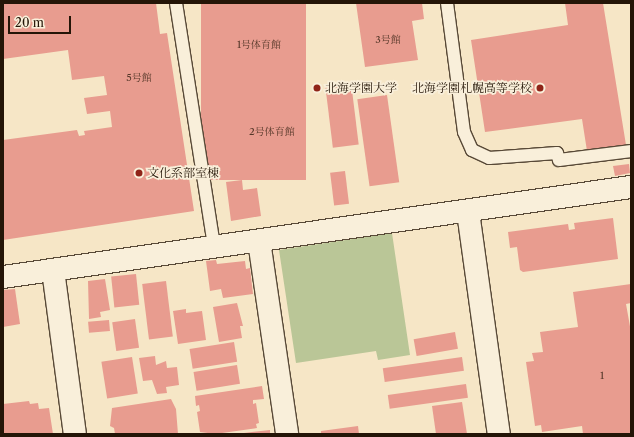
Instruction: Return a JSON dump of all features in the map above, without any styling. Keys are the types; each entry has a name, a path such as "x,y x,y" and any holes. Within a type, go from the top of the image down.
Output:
{"street":[{"path":"3,277 468,212 631,186"},
{"path":"468,212 498,434"},
{"path":"259,241 287,434"},
{"path":"53,270 75,434"}],"lane":[{"path":"176,3 214,247"},
{"path":"447,3 464,132 472,150 489,158 557,153 559,160 631,151"}],"green space":[{"path":"392,233 410,355 378,360 376,351 296,363 279,250"}],"building":[{"path":"3,3 156,3 160,34 167,33 194,211 3,240 3,140 77,130 79,136 85,135 84,131 112,127 110,111 87,114 84,98 107,95 104,76 72,80 68,50 3,59"},
{"path":"201,3 306,3 306,180 201,180"},
{"path":"356,3 422,3 424,19 412,21 418,60 365,67"},
{"path":"565,3 603,3 626,145 587,151 582,119 485,132 471,40 568,25"},
{"path":"351,82 359,145 333,148 325,85"},
{"path":"387,95 399,182 370,186 357,99"},
{"path":"629,164 630,173 615,176 613,166"},
{"path":"345,171 349,204 334,206 330,173"},
{"path":"242,180 243,190 257,188 261,216 231,221 226,182"},
{"path":"613,218 618,259 523,272 520,270 517,247 510,248 508,232 568,224 569,230 575,229 574,223"},
{"path":"216,260 217,264 245,261 246,269 250,268 253,294 223,298 221,289 210,291 206,261"},
{"path":"136,274 139,305 114,307 111,277"},
{"path":"105,279 110,310 100,312 101,317 89,319 88,281"},
{"path":"166,281 173,337 149,340 142,284"},
{"path":"631,284 631,303 626,304 631,332 631,434 583,434 582,426 542,432 541,425 535,426 526,362 534,361 532,353 543,352 540,332 578,327 573,292"},
{"path":"15,289 20,324 3,327 3,290"},
{"path":"237,303 243,326 240,326 242,338 219,342 213,307"},
{"path":"186,309 186,313 202,311 206,340 178,344 173,311"},
{"path":"135,319 139,348 116,351 112,322"},
{"path":"109,320 110,331 89,333 88,322"},
{"path":"455,332 458,349 417,356 414,339"},
{"path":"234,342 237,362 193,369 190,349"},
{"path":"155,356 156,365 166,361 167,368 177,367 179,385 166,387 167,393 157,394 152,380 143,381 139,358"},
{"path":"132,357 138,394 107,398 101,362"},
{"path":"462,357 464,371 385,382 383,368"},
{"path":"237,365 240,384 197,391 194,372"},
{"path":"466,384 468,398 390,409 388,395"},
{"path":"262,386 264,399 253,400 253,404 256,403 259,423 256,424 257,428 215,434 200,432 197,412 200,411 199,405 196,406 195,396"},
{"path":"171,399 176,409 178,434 115,434 114,428 110,426 112,408"},
{"path":"29,401 30,404 38,403 39,409 49,408 53,434 3,434 3,404"},
{"path":"462,402 467,434 436,434 432,406"},
{"path":"358,426 359,434 321,434 321,431"},
{"path":"270,430 270,434 244,434 244,433"}],"place":[{"name":"北海学園大学","path":"317,88"},
{"name":"北海学園札幌高等学校","path":"540,88"},
{"name":"文化系部室棟","path":"139,173"}]}
